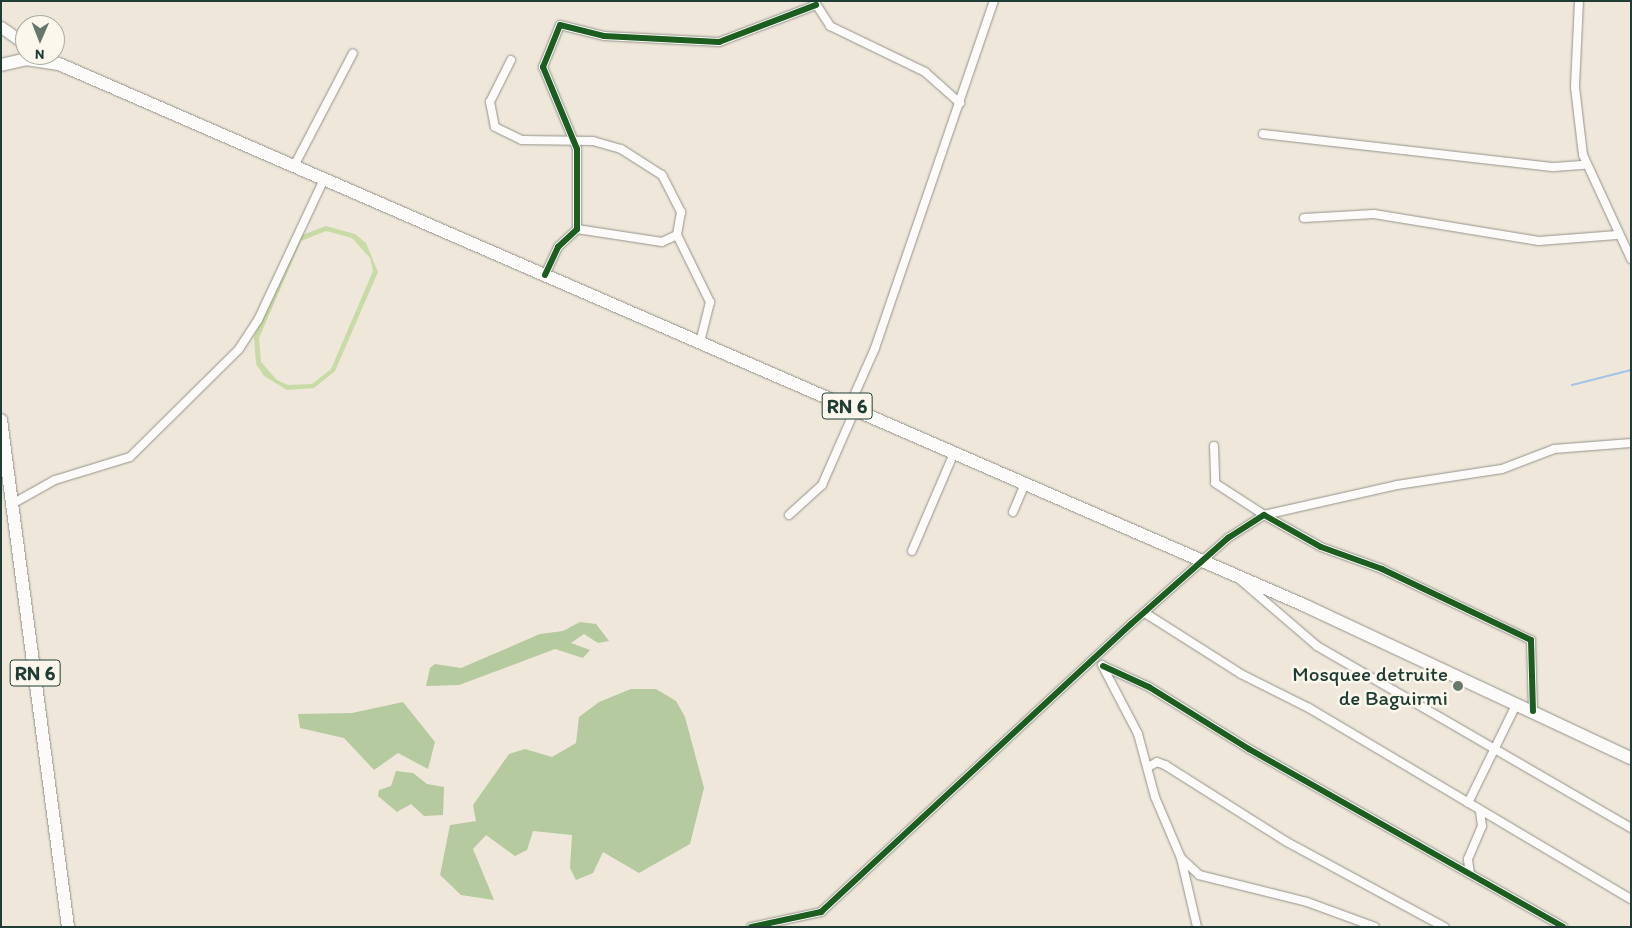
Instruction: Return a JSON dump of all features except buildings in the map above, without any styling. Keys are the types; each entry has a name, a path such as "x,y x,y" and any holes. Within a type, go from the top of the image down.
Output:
{"main road":[{"path":"1,27 15,37"},
{"name":"RN 6","path":"1,65 15,62"},
{"name":"RN 6","path":"61,65 1237,576 1517,703 1631,758"},
{"name":"RN 6","path":"1,420 68,927"}],"street":[{"path":"789,515 818,491 852,408 994,1"},
{"path":"1579,1 1575,87 1585,165 1617,235 1631,260"},
{"path":"546,275 558,248 576,229 574,140 543,67 560,25 604,36 719,42 815,3 830,26 925,72 960,103"},
{"path":"294,166 353,52"},
{"path":"512,60 490,102 495,127 522,140 574,140 621,150 654,168 681,212 677,236 710,302 700,342"},
{"path":"1262,134 1554,168 1585,165"},
{"path":"12,504 55,480 130,457 239,349 258,320 324,180"},
{"path":"1304,218 1374,214 1539,241 1617,235"},
{"path":"576,229 653,242 677,236"},
{"path":"752,927 821,912 1145,613 1235,533 1264,515 1397,485 1502,469 1554,449 1631,443"},
{"path":"1214,446 1215,484 1264,515 1321,548 1382,569 1531,640 1533,711"},
{"path":"912,552 954,453"},
{"path":"1013,512 1025,484"},
{"path":"1237,576 1304,637 1631,828"},
{"path":"1145,613 1241,674 1309,708 1631,899"},
{"path":"1098,658 1130,714 1180,858 1183,880 1197,927"},
{"path":"1103,666 1149,687 1249,749 1563,927"},
{"path":"1468,803 1517,703"},
{"path":"1148,767 1157,762 1165,765 1287,842 1444,927"},
{"path":"1470,874 1468,859 1483,820 1479,810"},
{"path":"1180,858 1200,875 1307,902 1375,927"},
{"path":"1183,880 1200,875"}],"green space":[{"path":"326,226 355,234 366,243 378,272 335,371 314,388 287,390 264,376 256,364 254,337 297,237","holes":["326,231 352,238 370,258 373,271 331,369 312,384 288,385 277,380 261,362 259,338 301,241"]},
{"path":"580,622 596,624 609,641 598,643 584,634 571,643 590,650 583,658 555,649 459,685 426,686 430,668 435,664 461,668 540,634 563,631"},
{"path":"631,689 656,689 676,701 685,717 704,788 690,844 639,873 603,852 593,873 576,880 570,868 572,835 533,831 527,850 515,856 486,835 473,849 494,900 461,895 440,875 450,825 476,821 473,805 509,754 525,749 552,757 576,743 579,717 599,702"},
{"path":"403,702 435,742 428,769 398,753 374,770 344,738 300,728 298,714 352,713"},
{"path":"396,771 413,773 427,784 444,787 443,815 424,816 411,804 397,812 378,796 379,790 391,786"}],"waterway":[{"path":"1572,385 1631,370"}],"cycle path":[{"path":"545,275 558,247 577,229 577,149 543,67 560,25 604,36 719,42 816,5"},
{"path":"751,927 821,912 1131,624 1228,538 1264,515 1321,547 1382,569 1531,640 1533,711"},
{"path":"1103,666 1149,687 1249,749 1563,927"}],"place":[{"name":"Mosquee detruite de Baguirmi","path":"1458,686"}]}
